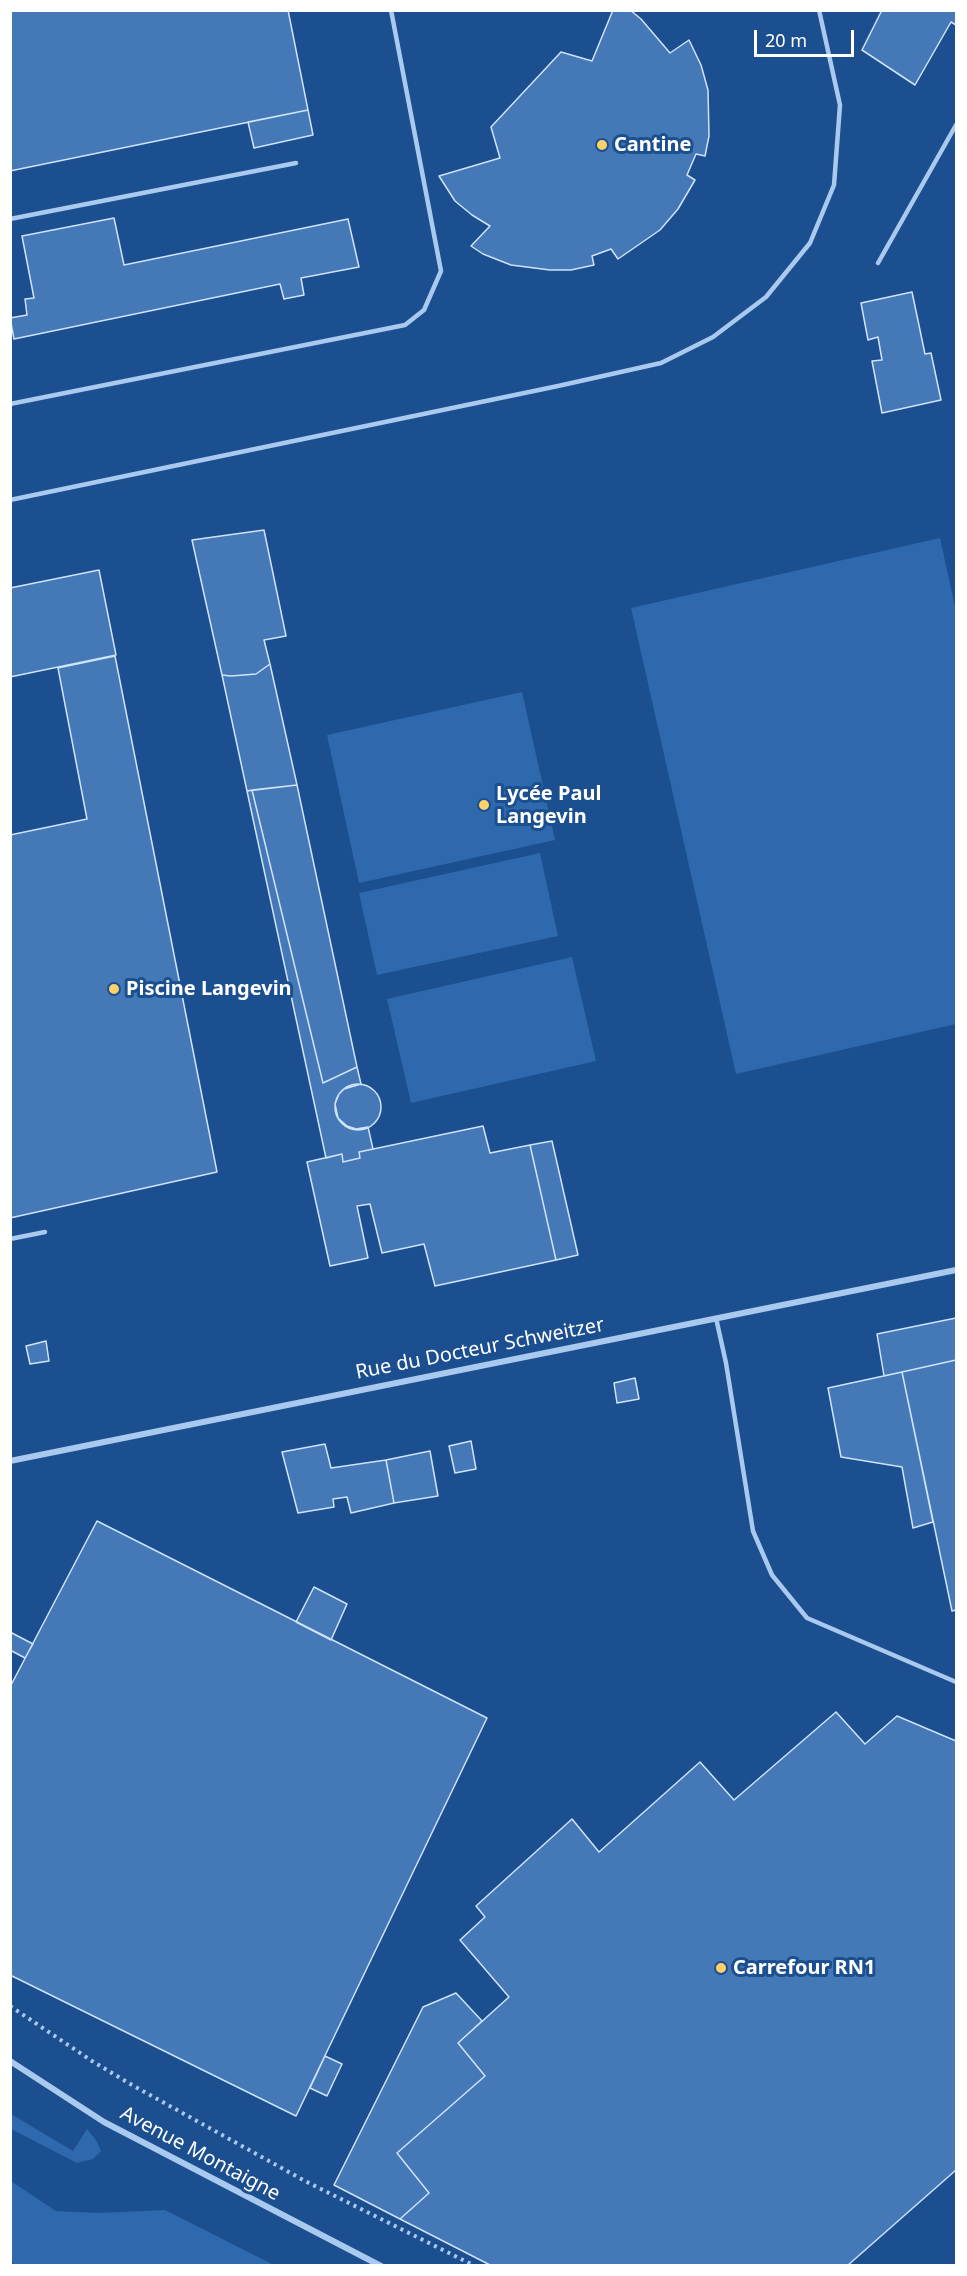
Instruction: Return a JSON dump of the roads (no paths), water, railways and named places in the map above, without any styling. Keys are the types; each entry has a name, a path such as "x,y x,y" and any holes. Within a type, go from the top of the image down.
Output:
{"street":[{"name":"Rue du Docteur Schweitzer","path":"10,1461 957,1270"},
{"name":"Avenue Montaigne","path":"10,2061 104,2122 381,2265"}],"lane":[{"path":"10,404 405,325 424,310 441,271 391,10"},
{"path":"10,500 661,363 713,337 765,297 810,243 834,185 840,105 819,10"},
{"path":"878,263 957,125"},
{"path":"10,219 296,163"},
{"path":"10,1239 45,1232"},
{"path":"716,1318 726,1363 753,1531 772,1575 807,1618 957,1682"}],"place":[{"name":"Cantine","path":"602,145"},
{"name":"Lycée Paul Langevin","path":"484,805"},
{"name":"Piscine Langevin","path":"114,989"},
{"name":"Carrefour RN1","path":"721,1968"}]}
